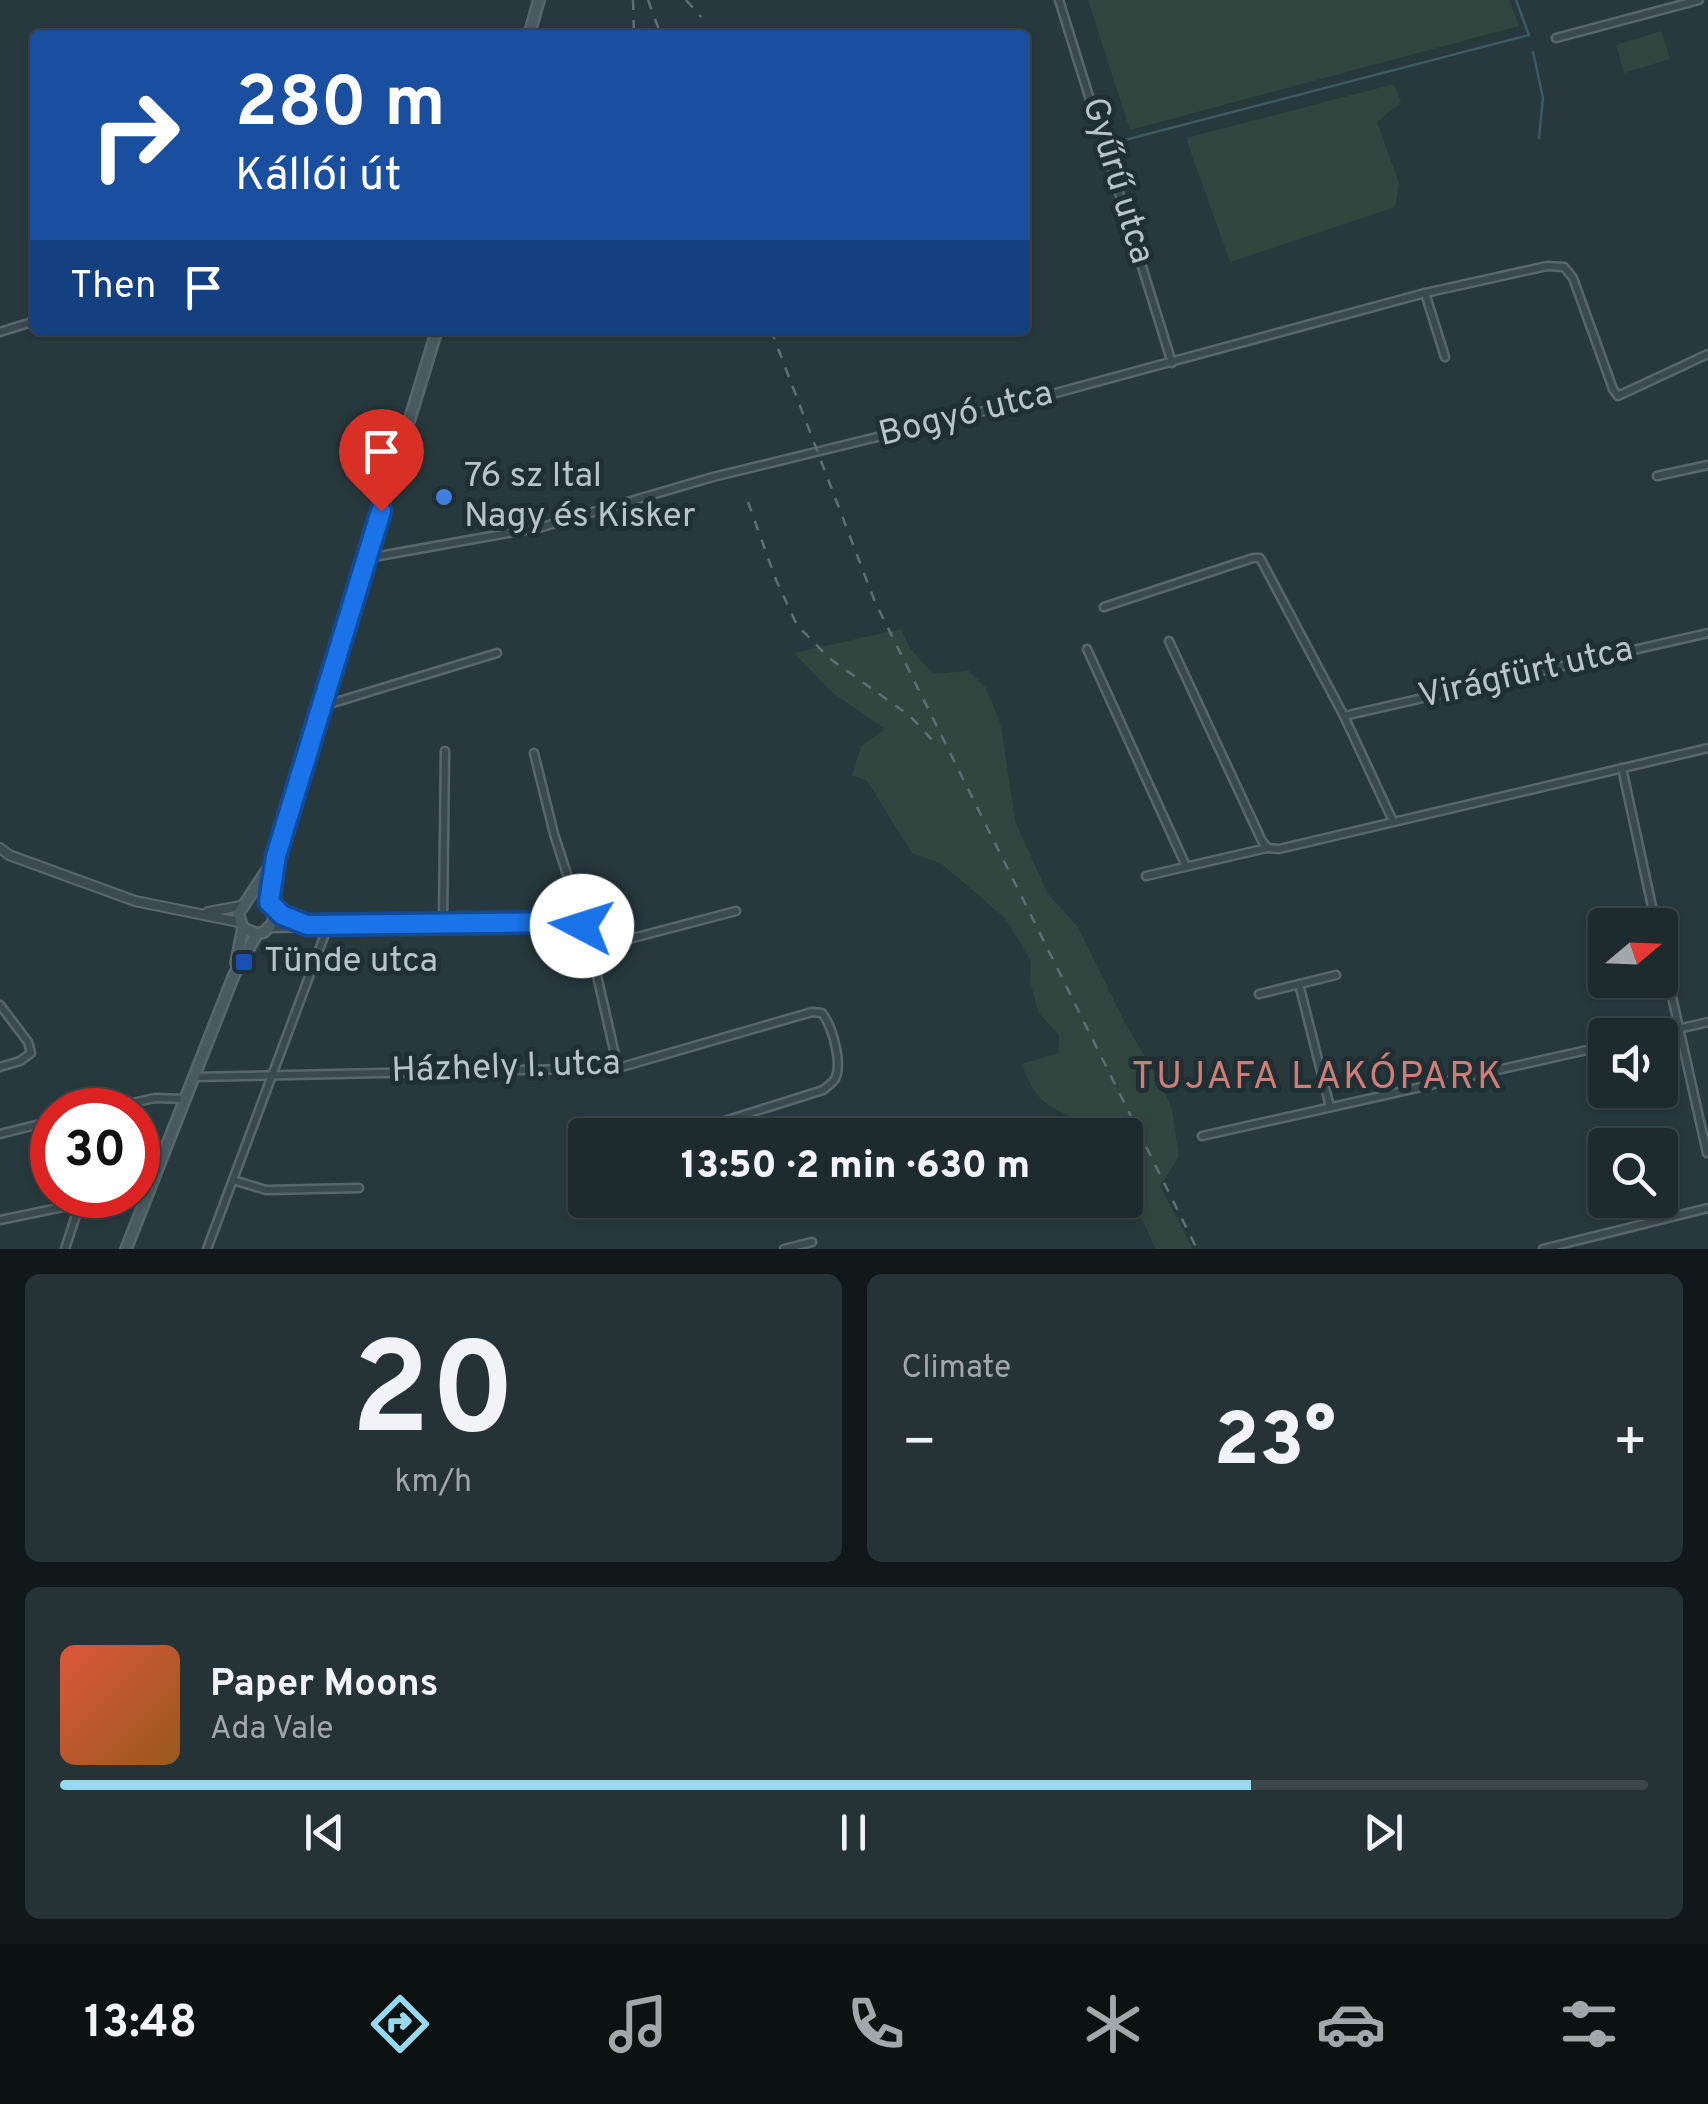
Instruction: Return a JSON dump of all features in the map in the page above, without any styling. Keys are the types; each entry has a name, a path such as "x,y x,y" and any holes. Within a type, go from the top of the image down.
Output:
{"main road":[{"path":"530,30 539,0"},
{"path":"160,1161 234,975 257,934 270,928 276,856 435,335"},
{"path":"234,975 241,906 276,856"},
{"path":"250,898 264,898 272,906"},
{"path":"241,925 257,934"},
{"path":"126,1249 138,1218"}],"street":[{"name":"Gyűrű utca","path":"1059,0 1172,363"},
{"path":"1556,38 1699,0"},
{"name":"Bogyó utca","path":"366,558 542,528 713,477 1547,266 1564,267 1572,278 1618,396 1708,354"},
{"path":"1425,294 1445,357"},
{"path":"0,332 30,323"},
{"path":"1657,476 1708,465"},
{"path":"1104,608 1260,558 1344,716 1386,814 1393,820"},
{"name":"Virágfürt utca","path":"1344,716 1708,633"},
{"path":"1169,641 1268,848"},
{"path":"1088,649 1186,866"},
{"path":"321,706 497,653"},
{"path":"1146,876 1268,848 1279,849 1708,748"},
{"path":"443,922 446,751"},
{"path":"534,753 591,950 618,1068"},
{"path":"1622,768 1652,908"},
{"path":"0,848 9,855 136,902 204,912 241,925"},
{"path":"204,912 241,906"},
{"path":"272,906 307,925"},
{"path":"591,950 736,911"},
{"path":"270,928 443,922 572,922 582,926"},
{"path":"207,1249 328,926"},
{"path":"1258,994 1336,975"},
{"path":"1299,984 1330,1108"},
{"path":"0,1005 28,1042 31,1053 0,1067"},
{"name":"Házhely I. utca","path":"192,1077 618,1068 812,1012 822,1013 829,1022 838,1067 834,1081 822,1090 734,1118"},
{"path":"1707,1153 1678,1029 1708,1022"},
{"path":"1202,1136 1588,1050"},
{"path":"1694,1098 1708,1094"},
{"path":"160,1098 184,1099"},
{"path":"0,1134 30,1126"},
{"path":"232,1180 266,1190 359,1188"},
{"path":"1543,1249 1708,1208"},
{"path":"0,1220 30,1214"},
{"path":"65,1249 75,1218"},
{"path":"784,1249 812,1242"}],"green space":[{"path":"1088,0 1509,0 1519,26 1130,130"},
{"path":"1661,31 1670,59 1624,73 1616,45"},
{"path":"1394,84 1401,102 1377,122 1399,183 1395,207 1230,262 1186,138"},
{"path":"901,629 910,648 933,674 969,671 986,688 1001,725 1015,821 1048,894 1078,927 1172,1108 1179,1157 1160,1186 1193,1249 1156,1249 1141,1218 1143,1118 1071,1118 1037,1094 1022,1064 1058,1053 1059,1035 1038,1012 1030,981 1031,961 1005,918 942,864 912,853 867,781 852,775 861,746 885,729 833,693 794,653"}],"waterway":[{"path":"1110,139 1121,141 1529,35 1516,0"},
{"path":"1533,52 1543,98 1539,138"}],"railway":[{"path":"633,0 634,30"},
{"path":"648,0 659,30"},
{"path":"686,0 701,17"},
{"path":"773,335 875,602 1197,1249"},
{"path":"748,502 797,625 829,658 910,716 935,743"}],"place":[{"name":"76 sz Ital Nagy és Kisker","path":"444,497"},
{"name":"Tünde utca","path":"244,962"}],"district":[{"name":"TUJAFA LAKÓPARK","path":"1318,1078"}],"route":[{"path":"381,511 276,856 269,902 282,915 307,925 572,922 582,926"}]}
